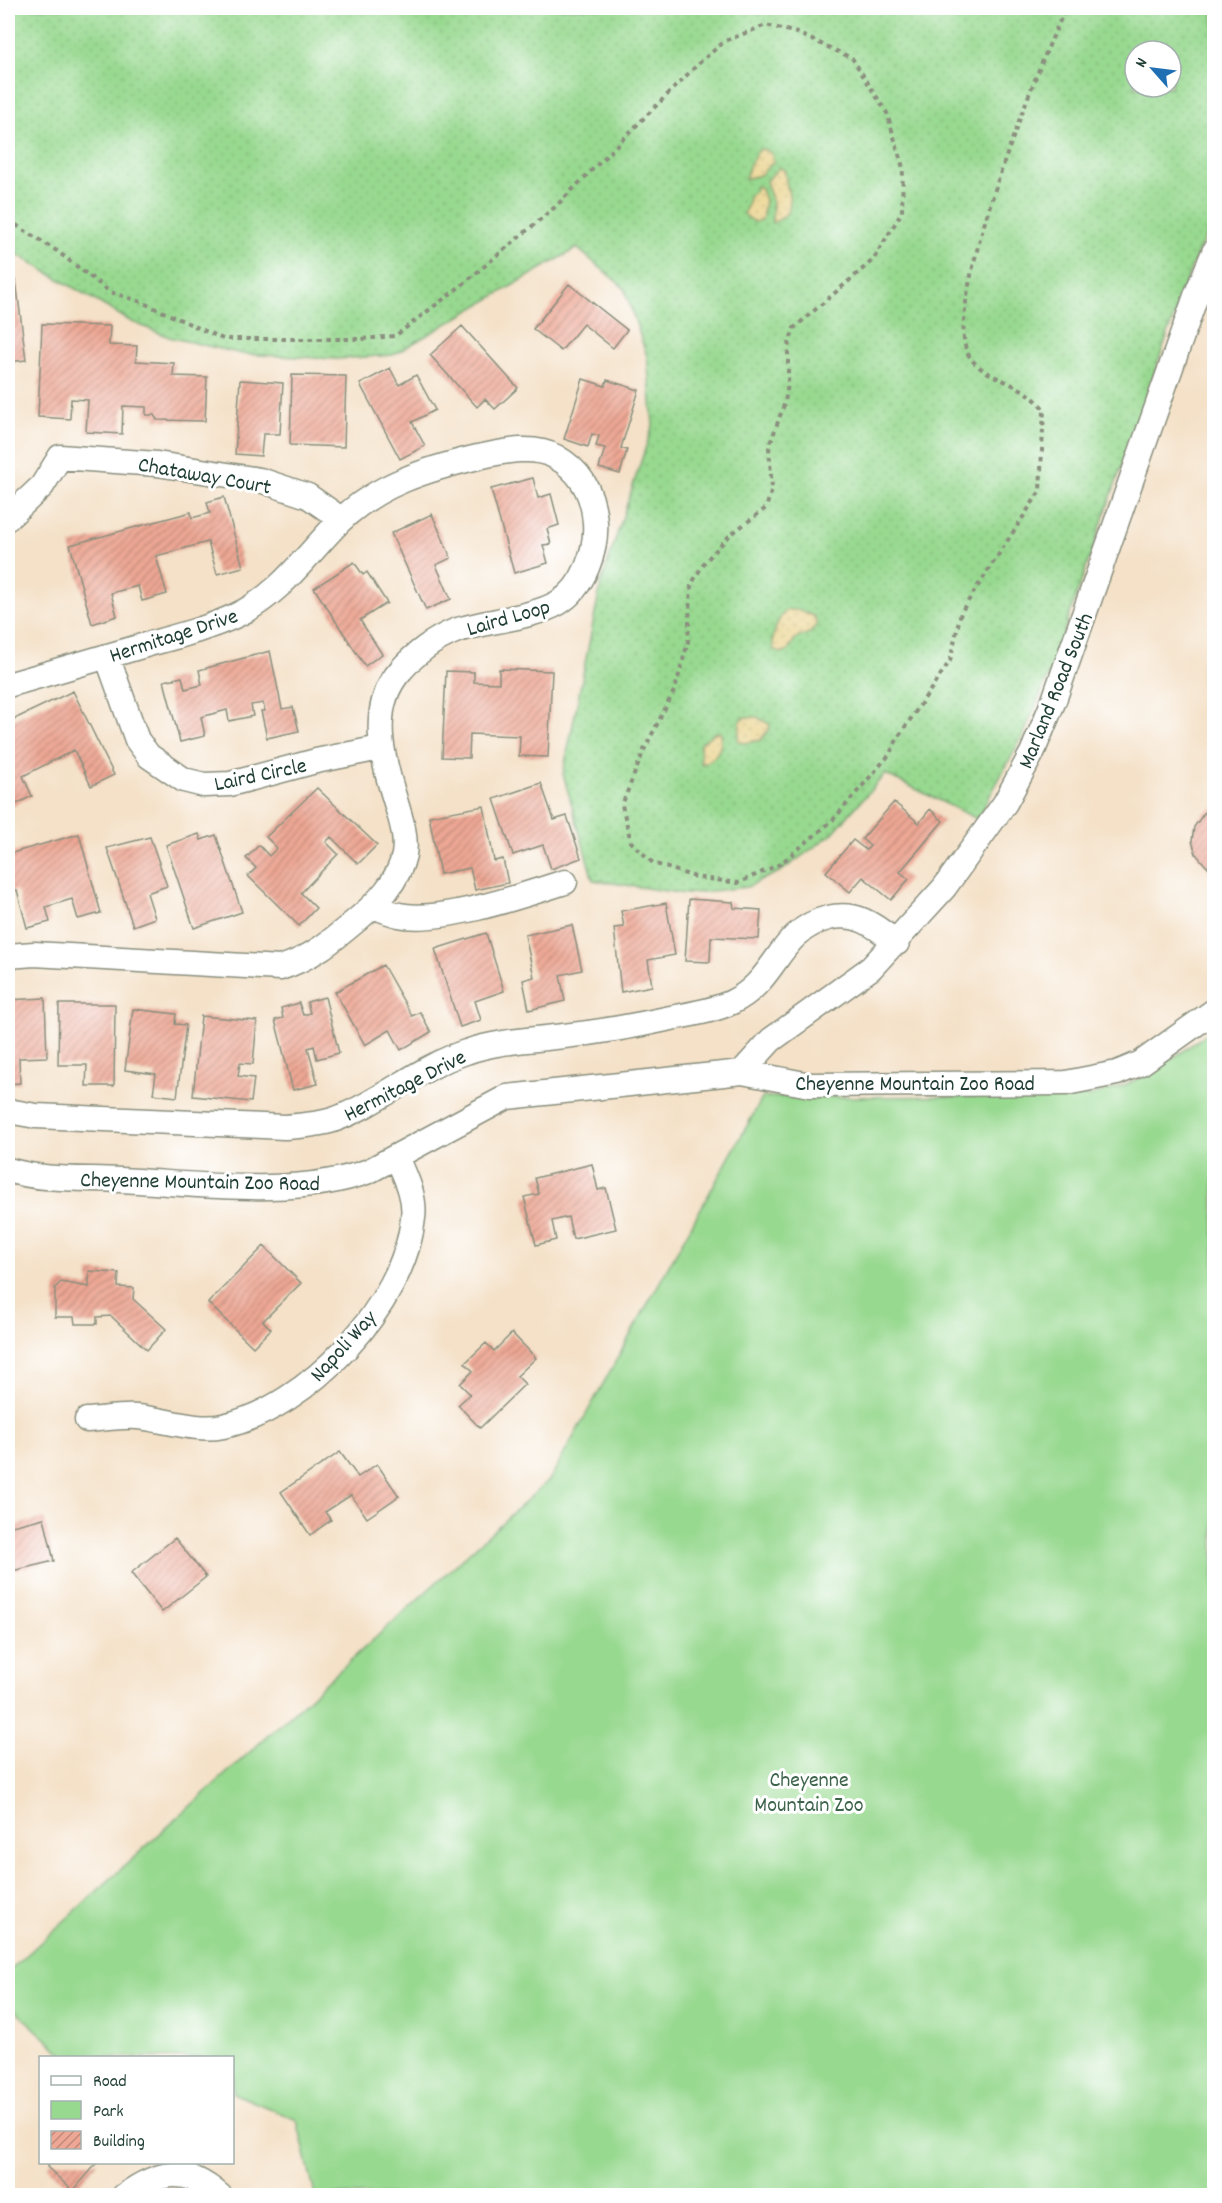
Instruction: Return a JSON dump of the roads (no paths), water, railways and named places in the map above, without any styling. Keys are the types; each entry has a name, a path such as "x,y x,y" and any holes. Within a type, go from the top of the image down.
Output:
{"street":[{"name":"Marland Road South","path":"742,1072 771,1040 872,968 897,943 944,888 1005,803 1032,753 1054,700 1197,293 1215,252"},
{"name":"Laird Loop","path":"341,519 370,498 400,481 430,469 505,451 529,450 552,454 573,467 586,483 594,507 595,529 592,551 585,572 574,589 558,603 454,632 433,642 400,671 388,689 382,713 380,748"},
{"name":"Chataway Court","path":"8,518 42,486 60,457 157,464 260,480 308,496 341,519"},
{"name":"Hermitage Drive","path":"8,685 212,626 241,613 281,584 341,519"},
{"name":"Laird Circle","path":"107,656 136,740 149,756 184,780 204,785 230,784 316,761 380,748"},
{"path":"8,956 34,954 280,968 302,961 319,951 373,906 390,886 400,868 405,852 404,832 380,748"},
{"path":"373,906 400,916 425,916 490,905 565,882"},
{"name":"Hermitage Drive","path":"8,1111 48,1116 284,1127 309,1125 331,1120 356,1110 439,1063 465,1052 491,1045 612,1030 702,1012 731,1002 764,979 790,938 809,924 830,918 850,916 869,921 897,943"},
{"name":"Cheyenne Mountain Zoo Road","path":"8,1170 58,1177 206,1184 315,1185 346,1180 397,1157 507,1097 742,1072 810,1085 1066,1083 1089,1080 1141,1063 1215,1011"},
{"name":"Napoli Way","path":"87,1420 135,1417 220,1427 264,1413 320,1375 373,1314 393,1281 407,1248 413,1218 413,1199 397,1157"},
{"path":"124,2196 162,2175 180,2173 205,2182 220,2196"}],"park label":[{"name":"Cheyenne Mountain Zoo","path":"809,1790"}]}
